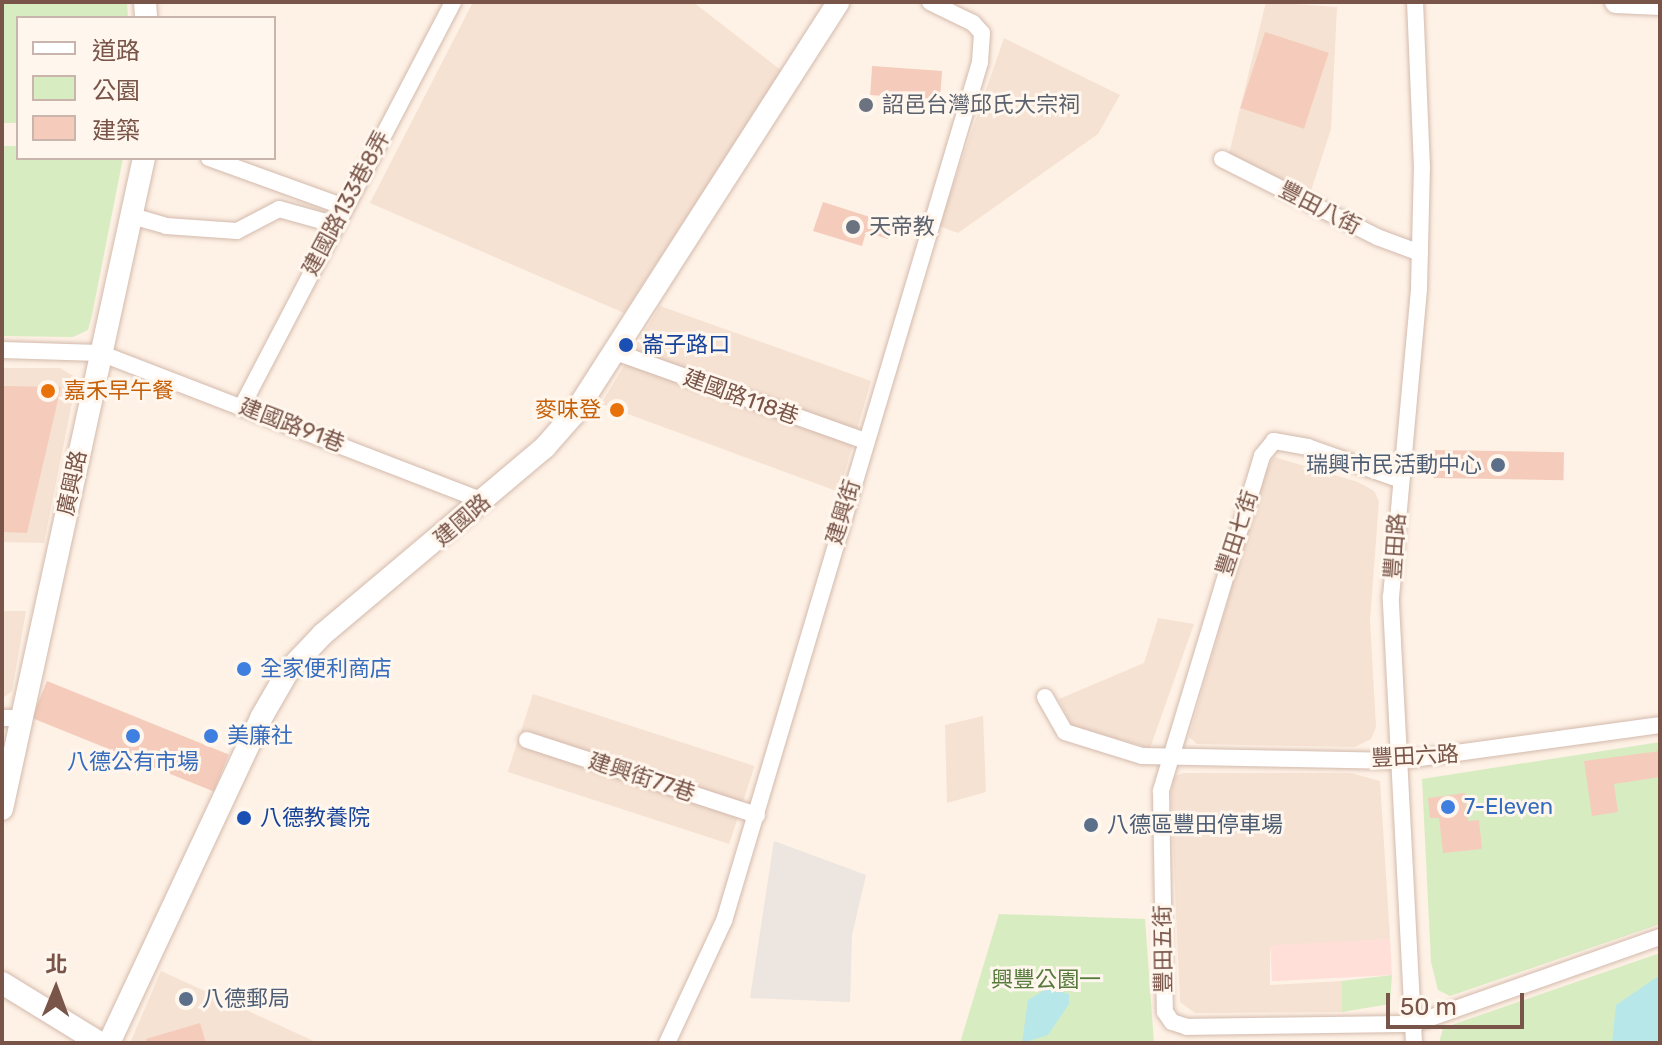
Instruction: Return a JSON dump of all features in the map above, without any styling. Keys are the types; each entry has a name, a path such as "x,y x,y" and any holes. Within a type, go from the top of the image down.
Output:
{"street":[{"name":"建國路133巷8弄","path":"242,406 333,224 453,2"},
{"name":"建國路","path":"109,1043 261,718 288,671 323,634 545,447 618,353 838,2"},
{"name":"建興街","path":"667,1043 724,921 983,41 973,23 930,2"},
{"name":"豐田路","path":"1414,1043 1391,597 1420,253 1415,2"},
{"path":"1616,2 1660,4"},
{"name":"豐田八街","path":"1222,159 1377,237 1420,253"},
{"name":"廣興路","path":"2,809 12,718 144,160"},
{"path":"215,160 344,207"},
{"path":"132,216 166,226 237,231 279,209 333,224"},
{"name":"建國路91巷","path":"2,350 100,353 483,501"},
{"name":"建國路118巷","path":"618,353 865,441"},
{"name":"豐田七街","path":"1168,755 1266,448 1274,441 1308,447 1401,480"},
{"name":"豐田六路","path":"1045,697 1065,732 1142,756 1398,761 1660,725"},
{"name":"建興街77巷","path":"527,740 757,815"},
{"name":"豐田五街","path":"1168,755 1161,791 1164,1003 1172,1022 1213,1028 1413,1024 1660,937"},
{"path":"2,983 100,1043"}],"shaded area":[{"path":"473,2 693,2 782,71 624,313 370,203"},
{"path":"1266,2 1337,7 1331,129 1309,197 1229,154"},
{"path":"1004,38 1120,95 1098,134 958,233 939,226"},
{"path":"660,306 871,381 839,492 601,404"},
{"path":"2,368 60,368 77,378 44,543 2,542"},
{"path":"1274,457 1358,482 1374,491 1379,501 1370,620 1376,727 1371,739 1355,747 1197,744 1189,737 1264,474"},
{"path":"2,611 26,611 12,691 2,699"},
{"path":"1158,618 1194,624 1150,748 1072,726 1059,699 1144,663"},
{"path":"533,694 755,766 729,844 508,772"},
{"path":"983,716 986,792 947,803 945,725"},
{"path":"1183,773 1351,773 1380,781 1390,939 1270,947 1270,985 1342,981 1342,1012 1195,1013 1180,1002 1171,795 1173,777"},
{"path":"774,841 866,875 852,935 850,1002 750,998"},
{"path":"1390,939 1392,975 1272,981 1270,945"},
{"path":"161,971 318,1043 130,1043"}],"green space":[{"path":"2,2 127,2 128,16 16,16 16,123 2,123"},
{"path":"2,146 16,146 16,160 123,160 88,330 73,337 2,336"},
{"path":"1660,742 1660,924 1450,996 1438,990 1431,962 1422,779"},
{"name":"興豐公園一","path":"999,914 1145,919 1154,1043 960,1043"},
{"path":"1660,953 1660,1043 1439,1043 1443,1028"},
{"path":"1392,975 1390,1004 1342,1012 1342,981"}],"water":[{"path":"1660,975 1660,1043 1612,1043 1616,1005"},
{"path":"1048,988 1069,994 1069,1004 1048,1035 1022,1043 1028,1000"}],"building":[{"path":"1265,32 1329,53 1304,129 1240,108"},
{"path":"872,66 942,71 940,100 870,95"},
{"name":"天帝教","path":"823,202 892,224 888,239 866,232 862,246 813,231"},
{"path":"2,386 61,387 27,533 2,532"},
{"name":"瑞興市民活動中心","path":"1434,450 1564,452 1563,480 1434,478"},
{"name":"八德公有市場","path":"47,681 229,754 214,792 32,718"},
{"path":"1660,751 1660,777 1614,784 1618,812 1592,816 1584,761"},
{"path":"1465,793 1468,821 1479,820 1482,849 1443,853 1439,818 1430,818 1428,798"},
{"path":"200,1023 206,1043 147,1043 146,1039"}],"place":[{"name":"詔邑台灣邱氏大宗祠","path":"866,105"},
{"name":"天帝教","path":"853,227"},
{"name":"崙子路口","path":"626,345"},
{"name":"嘉禾早午餐","path":"48,391"},
{"name":"麥味登","path":"617,410"},
{"name":"瑞興市民活動中心","path":"1498,465"},
{"name":"全家便利商店","path":"244,669"},
{"name":"八德公有市場","path":"133,736"},
{"name":"美廉社","path":"211,736"},
{"name":"7-Eleven","path":"1448,807"},
{"name":"八德教養院","path":"244,818"},
{"name":"八德區豐田停車場","path":"1091,825"},
{"name":"八德郵局","path":"186,999"}]}
